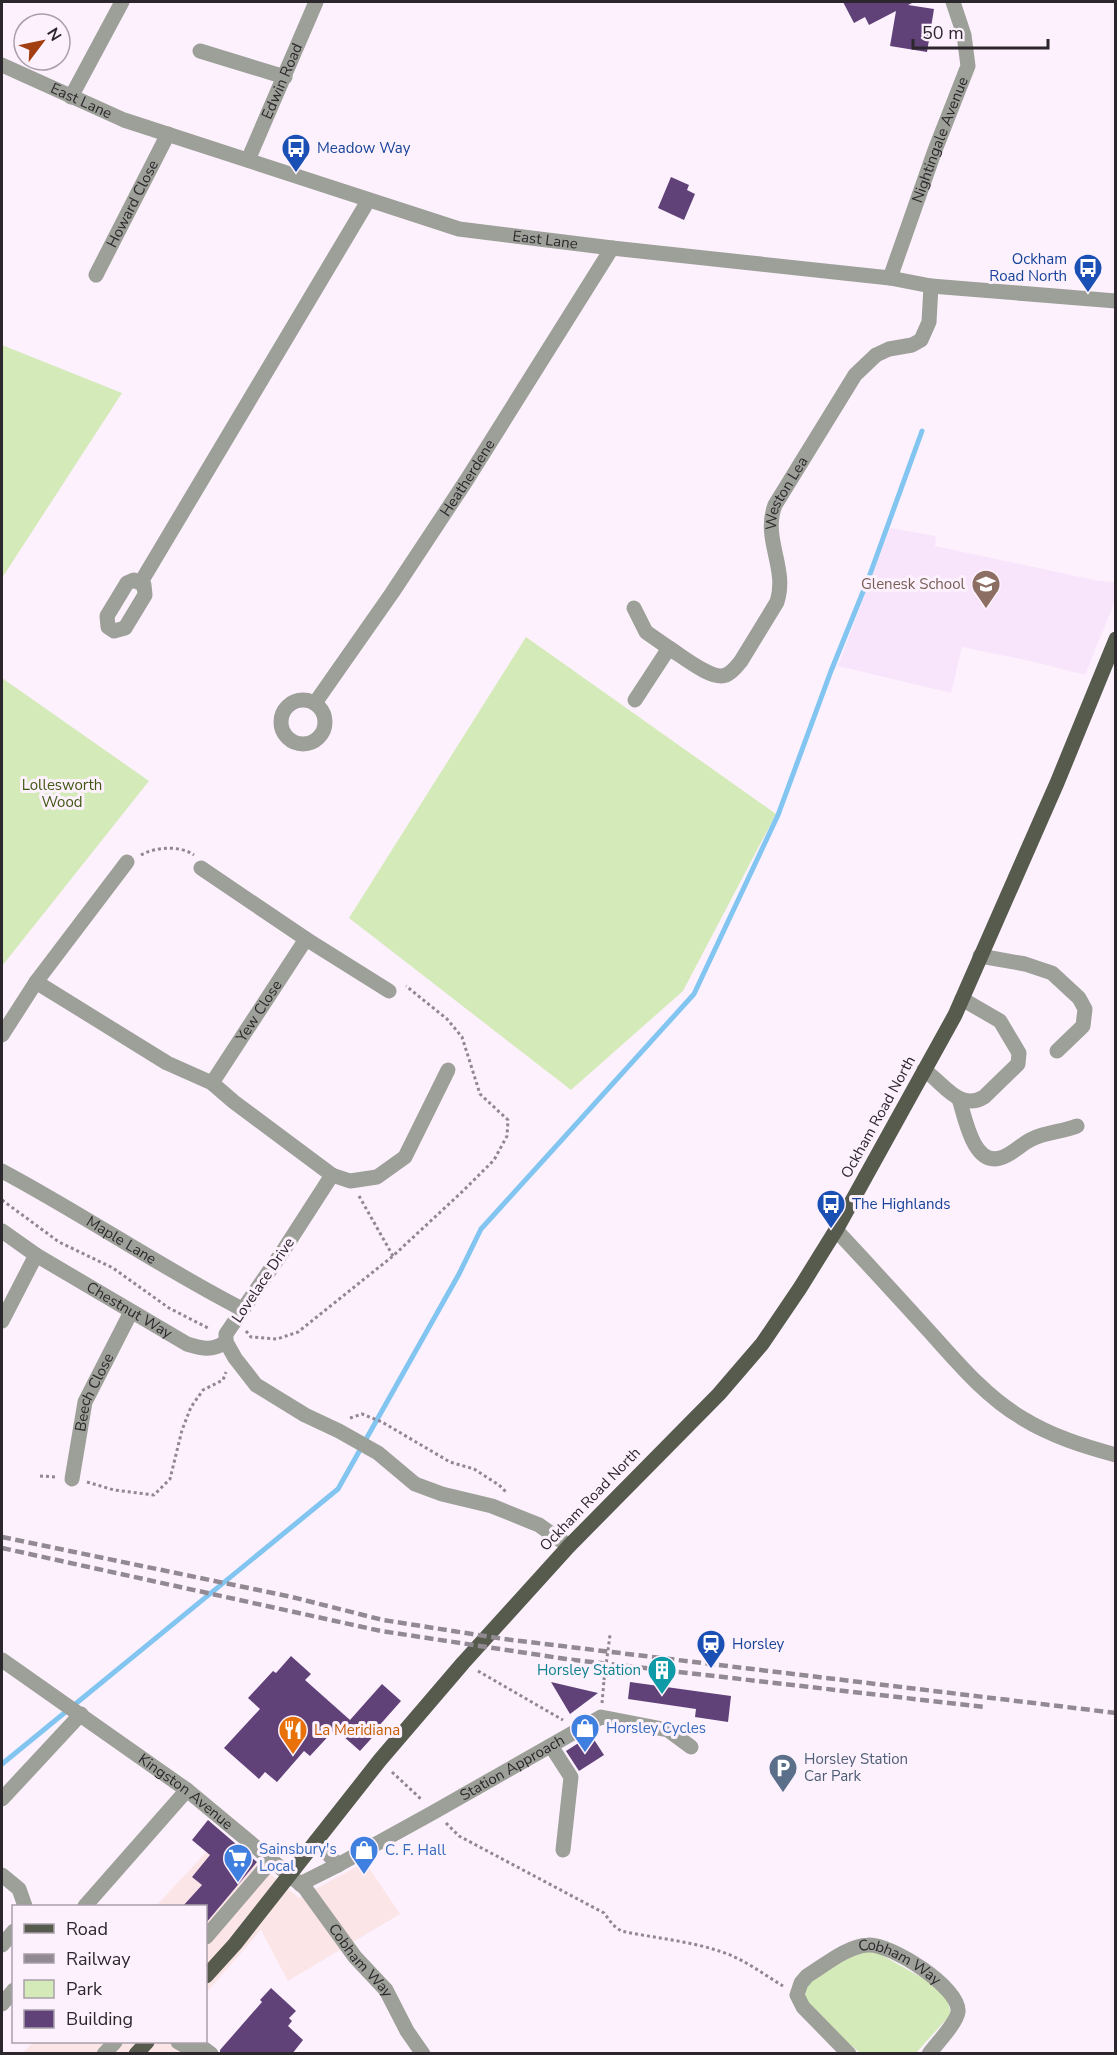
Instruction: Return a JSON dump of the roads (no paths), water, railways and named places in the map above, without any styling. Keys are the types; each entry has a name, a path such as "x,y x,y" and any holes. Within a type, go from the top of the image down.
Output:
{"main road":[{"name":"Ockham Road North","path":"207,1975 294,1879 316,1841 380,1760 495,1626 569,1546 719,1394 762,1344 836,1230 962,999 1057,783 1116,639"}],"street":[{"path":"71,97 122,2"},
{"name":"Edwin Road","path":"248,160 316,2"},
{"name":"Nightingale Avenue","path":"890,278 935,150 968,66 964,35 953,2"},
{"path":"200,51 285,77"},
{"name":"East Lane","path":"2,65 124,120 459,229 890,278 930,286 1116,301"},
{"name":"Howard Close","path":"96,275 168,134"},
{"path":"141,582 368,201"},
{"name":"Heatherdene","path":"315,703 392,593 466,481 612,248"},
{"name":"Weston Lea","path":"634,608 646,632 703,670 725,676 734,670 777,602 781,591 779,568 770,533 775,505 855,375 876,355 889,349 912,345 921,340 929,322 930,286"},
{"path":"635,700 669,648"},
{"path":"2,1035 36,982 127,862"},
{"path":"201,868 306,939 389,991"},
{"name":"Yew Close","path":"212,1083 306,939"},
{"path":"980,956 1047,970 1079,998 1085,1009 1083,1026 1057,1051"},
{"path":"36,982 167,1063 212,1083 332,1175 350,1181 377,1177 405,1157 448,1070"},
{"path":"959,1099 973,1101 984,1097 1018,1064 1020,1058 1000,1022 962,999"},
{"path":"924,1070 959,1099 970,1137 976,1147 992,1159 1006,1156 1034,1138 1077,1126"},
{"name":"Maple Lane","path":"2,1171 70,1209 239,1314"},
{"name":"Lovelace Drive","path":"226,1341 239,1314 332,1175"},
{"path":"836,1230 969,1375 994,1398 1022,1418 1053,1434 1116,1455"},
{"name":"Chestnut Way","path":"2,1231 36,1255 188,1344 205,1350 216,1348 226,1341"},
{"path":"2,1321 36,1255"},
{"name":"Beech Close","path":"72,1479 85,1402 131,1312"},
{"path":"226,1341 235,1358 256,1385 305,1415 373,1450 415,1484 442,1494 492,1506 539,1526 569,1546"},
{"name":"Kingston Avenue","path":"2,1660 187,1790 294,1879"},
{"path":"2,1799 81,1714"},
{"name":"Station Approach","path":"294,1879 338,1865 601,1717 668,1730 691,1747"},
{"path":"550,1746 571,1777 563,1850"},
{"path":"86,1905 187,1790"},
{"path":"316,1841 338,1865"},
{"path":"207,1936 272,1860"},
{"path":"2,1875 19,1889 25,1905"},
{"name":"Cobham Way","path":"294,1879 355,1957 386,1990 407,2031 423,2054"},
{"path":"2,1946 12,1934"},
{"name":"Cobham Way","path":"849,2054 803,2007 797,1995 801,1983 807,1976 845,1953 861,1945 870,1944 877,1944 892,1950 943,1984 956,2000 958,2011 955,2020 929,2054"},
{"path":"2,2004 12,1992"},
{"path":"182,2047 195,2045 205,2048 211,2054"}],"waterway":[{"path":"2,1764 338,1489 459,1274 481,1229 694,994 778,815 922,431"}],"railway":[{"path":"2,1537 292,1597 383,1620 504,1639 1116,1713"},
{"path":"2,1548 381,1631 566,1659 984,1707"}],"place":[{"name":"Meadow Way","path":"296,174"},
{"name":"Ockham Road North","path":"1088,294"},
{"name":"Glenesk School","path":"986,610"},
{"name":"The Highlands","path":"831,1230"},
{"name":"Horsley","path":"711,1670"},
{"name":"Horsley Station","path":"662,1696"},
{"name":"Horsley Cycles","path":"585,1754"},
{"name":"La Meridiana","path":"293,1756"},
{"name":"Horsley Station Car Park","path":"783,1794"},
{"name":"C. F. Hall","path":"364,1876"},
{"name":"Sainsbury's Local","path":"238,1884"}],"park label":[{"name":"Lollesworth Wood","path":"62,794"}]}
